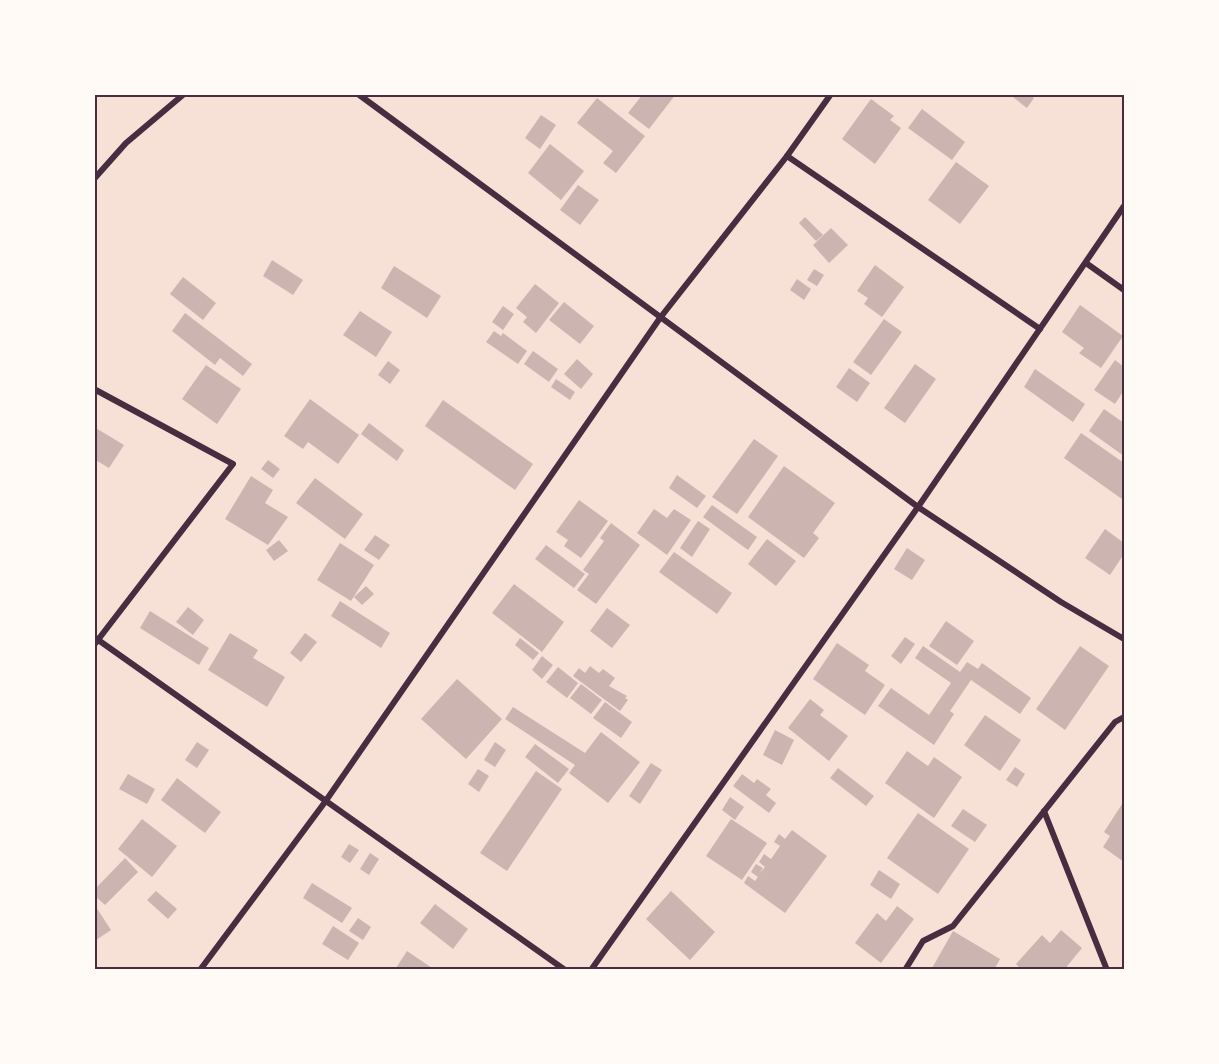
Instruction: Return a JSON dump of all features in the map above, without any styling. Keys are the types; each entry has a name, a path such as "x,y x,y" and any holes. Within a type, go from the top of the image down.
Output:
{"street":[{"path":"94,179 126,143 184,94"},
{"path":"358,94 918,507 1061,602 1125,639"},
{"path":"200,969 325,802 660,318 788,156 831,94"},
{"path":"788,156 1040,329"},
{"path":"591,969 918,507 1125,206"},
{"path":"1086,263 1125,290"},
{"path":"94,389 233,464 96,641 565,969"},
{"path":"905,969 923,941 953,926 1114,722 1125,717"},
{"path":"1044,811 1107,969"}],"building":[{"path":"643,94 676,94 649,129 628,113"},
{"path":"1009,94 1029,94 1034,98 1027,108"},
{"path":"597,98 645,136 616,173 603,163 613,151 577,123"},
{"path":"871,99 894,116 890,120 901,128 875,164 842,139"},
{"path":"922,109 965,142 952,160 908,128"},
{"path":"541,115 556,125 540,149 525,138"},
{"path":"550,144 584,171 561,200 528,173"},
{"path":"956,162 989,186 960,224 928,200"},
{"path":"578,185 599,200 580,225 560,210"},
{"path":"805,217 823,235 816,241 799,223"},
{"path":"831,228 848,245 829,263 813,245"},
{"path":"272,260 303,280 293,295 263,276"},
{"path":"875,265 904,287 882,317 864,304 868,298 857,291"},
{"path":"394,266 441,296 427,318 381,288"},
{"path":"814,269 824,275 817,286 807,280"},
{"path":"183,277 216,303 203,320 170,294"},
{"path":"797,279 811,289 804,300 790,290"},
{"path":"535,284 559,303 536,333 523,322 527,317 516,308"},
{"path":"564,302 594,326 580,344 549,320"},
{"path":"1080,305 1123,336 1101,368 1079,353 1084,348 1062,332"},
{"path":"503,306 514,314 503,330 492,322"},
{"path":"360,311 392,332 376,357 343,335"},
{"path":"185,313 252,364 243,376 220,358 215,365 172,331"},
{"path":"884,319 902,332 871,375 853,362"},
{"path":"494,331 501,336 503,333 527,351 518,364 486,342"},
{"path":"533,351 558,369 549,382 524,364"},
{"path":"577,359 593,374 581,389 564,374"},
{"path":"1115,360 1124,367 1124,390 1115,404 1094,390"},
{"path":"388,361 400,370 390,384 378,375"},
{"path":"915,364 936,379 905,423 884,408"},
{"path":"206,365 241,389 217,424 182,399"},
{"path":"849,368 870,383 857,402 836,387"},
{"path":"1035,369 1085,404 1073,422 1024,387"},
{"path":"556,379 575,392 570,400 551,387"},
{"path":"310,399 359,435 338,464 308,442 303,449 284,436"},
{"path":"443,400 533,464 515,490 425,426"},
{"path":"1104,409 1124,423 1124,456 1089,431"},
{"path":"369,423 404,450 397,461 361,434"},
{"path":"94,427 124,445 109,468 94,459"},
{"path":"1081,433 1124,463 1122,499 1064,458"},
{"path":"754,439 778,456 737,514 712,497"},
{"path":"268,460 280,469 273,478 261,469"},
{"path":"784,466 835,503 813,533 819,538 804,558 748,517"},
{"path":"677,475 706,496 697,508 669,488"},
{"path":"251,476 273,490 265,503 288,517 268,545 225,519"},
{"path":"315,478 363,514 345,539 296,503"},
{"path":"579,500 608,521 581,558 564,546 568,540 556,532"},
{"path":"712,505 757,537 748,550 703,517"},
{"path":"654,509 667,518 674,509 691,520 667,555 637,533"},
{"path":"698,521 710,529 692,557 680,548"},
{"path":"611,523 640,545 596,604 577,590 589,574 583,570 604,541 600,538"},
{"path":"1105,529 1124,543 1124,554 1110,575 1085,558"},
{"path":"375,535 390,545 379,560 364,550"},
{"path":"767,539 796,561 776,586 748,564"},
{"path":"279,540 288,551 274,561 266,550"},
{"path":"340,543 374,565 351,601 317,580"},
{"path":"546,545 585,574 574,588 535,559"},
{"path":"907,548 925,560 912,580 894,569"},
{"path":"674,552 732,593 717,614 659,572"},
{"path":"514,584 564,622 542,652 492,613"},
{"path":"366,586 374,594 362,605 354,597"},
{"path":"340,601 390,633 381,648 331,616"},
{"path":"188,607 204,620 193,635 176,622"},
{"path":"607,608 630,625 612,648 590,631"},
{"path":"150,611 209,648 199,665 140,628"},
{"path":"946,621 974,641 957,665 929,646"},
{"path":"230,633 258,650 253,658 285,677 267,707 208,670"},
{"path":"305,633 317,642 301,662 290,653"},
{"path":"905,637 915,644 901,664 891,656"},
{"path":"520,638 539,653 533,660 515,645"},
{"path":"837,643 869,665 865,671 885,685 865,715 813,679"},
{"path":"923,646 960,672 967,662 978,669 982,663 1031,698 1020,714 971,680 950,711 954,714 934,745 878,706 891,688 929,715 951,683 915,658"},
{"path":"1080,646 1109,666 1065,730 1036,709"},
{"path":"542,656 553,665 542,679 532,670"},
{"path":"590,666 599,673 603,669 615,678 609,686 627,696 625,698 628,700 620,711 573,676 579,668 585,673"},
{"path":"558,667 578,683 567,698 546,682"},
{"path":"457,679 502,719 466,759 421,719"},
{"path":"581,684 602,700 591,714 570,698"},
{"path":"810,699 824,710 820,715 848,736 829,761 788,728"},
{"path":"605,702 632,722 621,738 593,718"},
{"path":"513,707 585,753 601,732 640,762 608,803 569,773 575,765 505,719"},
{"path":"985,715 1021,740 1000,771 964,745"},
{"path":"775,730 794,740 782,765 763,755"},
{"path":"197,742 209,750 197,768 185,760"},
{"path":"495,742 506,750 495,767 484,760"},
{"path":"535,744 569,769 558,783 525,757"},
{"path":"907,751 928,766 934,757 962,777 934,818 885,783"},
{"path":"651,763 662,770 640,804 629,796"},
{"path":"1015,767 1025,774 1017,787 1006,780"},
{"path":"838,768 874,796 866,806 830,778"},
{"path":"478,769 489,776 479,792 468,784"},
{"path":"536,771 562,789 507,871 480,853"},
{"path":"128,774 155,789 147,804 119,789"},
{"path":"742,774 754,783 757,779 771,789 766,795 776,803 769,813 733,786"},
{"path":"177,778 221,812 205,833 161,800"},
{"path":"730,797 744,807 735,820 722,810"},
{"path":"1124,801 1124,862 1103,847 1110,836 1104,832"},
{"path":"963,809 987,825 975,842 951,826"},
{"path":"918,813 969,849 938,894 887,858"},
{"path":"142,819 177,846 152,877 118,849"},
{"path":"731,819 767,843 742,880 706,856"},
{"path":"792,830 827,856 785,913 744,883 748,876 755,881 758,877 751,872 756,864 763,868 759,874 765,867 759,862 764,854 771,859 780,846 774,842 779,834 785,839"},
{"path":"349,844 359,850 350,863 341,857"},
{"path":"370,853 379,859 369,875 360,869"},
{"path":"125,858 138,872 105,905 94,895 94,890"},
{"path":"879,870 900,884 891,899 870,885"},
{"path":"312,883 352,908 342,923 303,898"},
{"path":"156,891 177,909 168,919 147,900"},
{"path":"671,891 715,932 690,960 646,919"},
{"path":"94,904 111,930 96,940 94,938"},
{"path":"435,904 468,929 453,949 420,923"},
{"path":"897,906 914,919 881,963 855,943 877,913 886,921"},
{"path":"358,918 371,927 363,940 349,931"},
{"path":"333,926 359,943 348,960 322,944"},
{"path":"1061,930 1082,948 1064,970 1022,970 1016,964 1042,935 1050,943"},
{"path":"953,931 1000,959 994,970 931,970"},
{"path":"407,951 435,970 398,970 396,968"}]}
